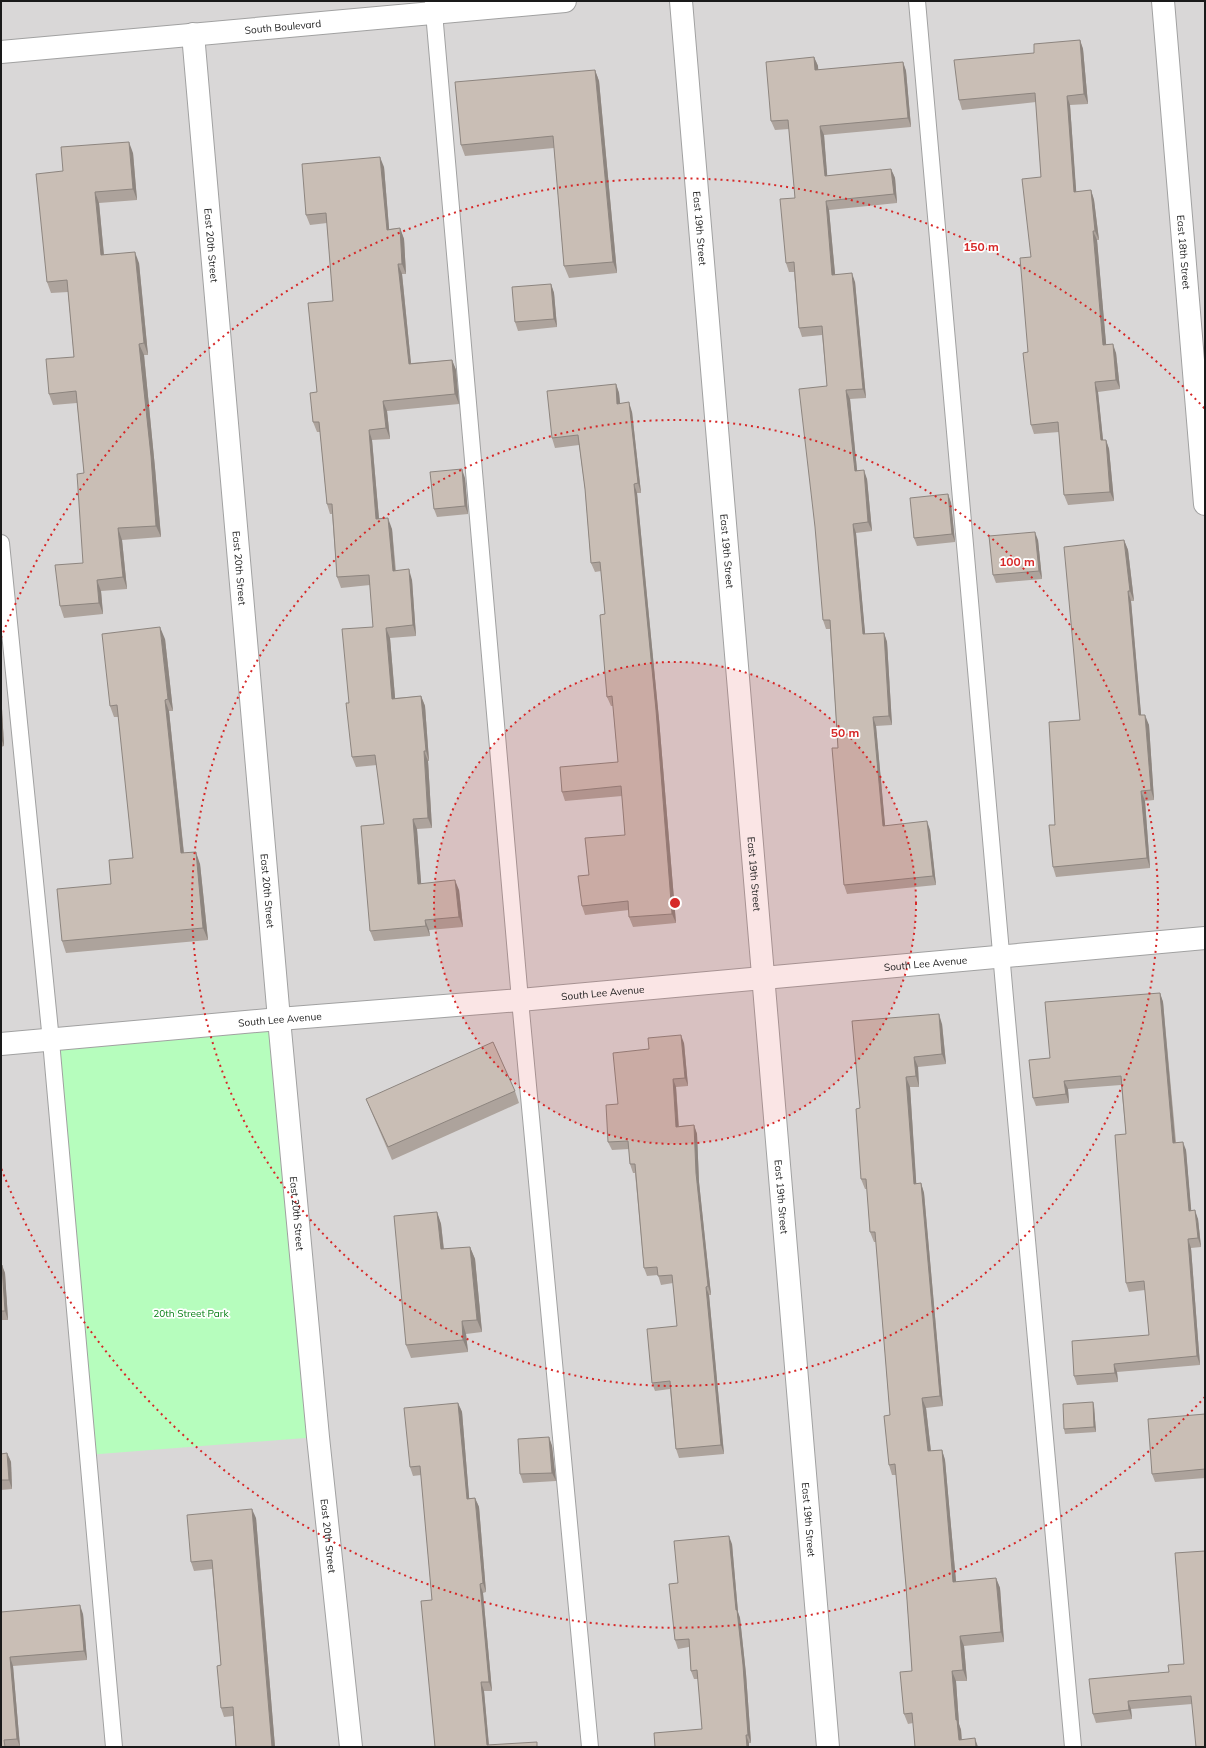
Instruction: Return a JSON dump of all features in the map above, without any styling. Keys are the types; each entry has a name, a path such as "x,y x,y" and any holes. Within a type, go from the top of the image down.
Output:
{"street":[{"name":"South Boulevard","path":"1,52 193,34 433,5 565,1"},
{"name":"East 19th Street","path":"680,1 828,1747"},
{"name":"East 18th Street","path":"1164,1 1205,504"},
{"name":"East 20th Street","path":"193,34 279,1019 318,1430 351,1747"},
{"name":"South Lee Avenue","path":"1,1044 51,1041 279,1019 520,1000 1205,938"}],"lane":[{"path":"917,1 1001,956 1073,1747"},
{"path":"433,5 520,1000 590,1747"},
{"path":"1,543 51,1041 114,1747"}],"shaded area":[{"path":"1,1 1205,1 1205,1747 1,1747"}],"green space":[{"name":"20th Street Park","path":"279,1019 318,1437 87,1455 51,1041"}],"building":[{"path":"1080,40 1084,94 1067,96 1074,192 1091,190 1103,345 1113,344 1116,380 1095,382 1101,440 1106,440 1110,492 1064,495 1058,422 1031,425 1023,353 1028,352 1020,258 1031,257 1022,179 1041,177 1035,93 959,100 954,60 1034,53 1034,44"},
{"path":"814,57 815,70 903,62 908,118 820,126 825,176 891,169 894,194 826,201 832,275 852,273 863,389 846,390 855,471 864,470 868,522 853,524 863,634 884,633 889,716 873,717 883,826 927,821 933,876 844,885 832,748 838,748 830,620 823,620 815,527 799,389 827,386 822,326 799,328 794,262 786,263 780,199 795,198 788,120 771,121 766,62"},
{"path":"595,70 613,262 564,266 553,136 461,145 455,82"},
{"path":"129,142 133,189 95,192 101,255 135,252 144,343 139,344 151,456 156,526 118,528 123,577 97,580 99,603 60,606 55,565 83,563 77,474 84,473 76,391 49,394 46,359 74,357 67,280 47,282 36,174 63,171 61,147"},
{"path":"380,157 387,230 400,228 402,264 398,264 409,364 452,360 455,394 383,401 386,428 369,430 376,519 388,518 393,571 409,569 413,625 386,628 392,699 421,696 426,751 424,751 428,818 413,819 418,884 455,880 459,917 425,920 426,926 370,931 361,826 384,824 375,755 352,757 346,703 349,703 342,629 373,627 369,575 337,577 332,504 327,504 319,422 313,422 310,393 317,392 308,303 333,301 326,213 306,215 302,164"},
{"path":"551,284 554,319 515,322 512,287"},
{"path":"616,384 617,404 629,402 638,483 634,484 656,710 672,914 629,917 628,901 582,906 578,876 589,875 585,838 625,835 621,786 562,792 560,767 618,762 612,696 607,697 600,615 605,614 600,562 591,563 585,489 578,435 552,438 547,391"},
{"path":"462,469 465,506 434,509 430,472"},
{"path":"948,494 952,534 914,538 910,498"},
{"path":"1035,532 1039,571 993,575 989,536"},
{"path":"1124,540 1130,591 1128,591 1139,715 1145,715 1151,790 1141,791 1147,858 1053,867 1049,825 1055,825 1049,722 1080,720 1064,547"},
{"path":"160,627 168,699 165,700 181,853 196,852 203,928 62,941 57,889 111,884 109,860 133,858 117,705 110,706 102,634"},
{"path":"1160,993 1173,1143 1183,1142 1189,1211 1195,1210 1198,1238 1188,1239 1197,1356 1114,1364 1115,1373 1074,1376 1072,1341 1149,1335 1144,1281 1126,1283 1115,1135 1126,1134 1121,1076 1064,1081 1066,1094 1033,1098 1029,1060 1050,1058 1045,1002"},
{"path":"939,1014 942,1054 914,1057 916,1076 906,1077 914,1184 921,1183 940,1396 922,1398 928,1451 942,1450 953,1582 996,1578 1001,1632 960,1636 963,1670 952,1671 959,1740 975,1738 976,1747 915,1747 912,1713 904,1714 900,1672 912,1671 906,1586 895,1464 889,1465 884,1416 890,1415 875,1232 870,1232 866,1179 861,1179 856,1109 860,1108 852,1021"},
{"path":"681,1035 685,1078 673,1079 676,1127 694,1125 696,1173 708,1286 706,1287 721,1445 676,1449 670,1381 652,1383 647,1329 677,1326 672,1275 658,1276 657,1267 644,1268 635,1164 630,1164 628,1141 608,1142 606,1105 618,1104 613,1053 649,1049 648,1038"},
{"path":"493,1042 515,1091 388,1147 366,1099"},
{"path":"437,1212 441,1249 470,1247 477,1320 462,1321 463,1340 406,1345 394,1216"},
{"path":"2,1265 5,1311 1,1311"},
{"path":"1093,1402 1094,1427 1064,1429 1063,1404"},
{"path":"458,1403 467,1499 475,1498 483,1583 480,1584 489,1682 481,1682 487,1745 537,1742 537,1747 435,1747 421,1601 432,1600 420,1466 410,1467 404,1408"},
{"path":"1205,1414 1205,1469 1152,1474 1148,1419"},
{"path":"549,1437 552,1473 520,1474 518,1439"},
{"path":"7,1453 9,1480 1,1480 1,1454"},
{"path":"252,1509 272,1747 236,1747 233,1707 221,1708 217,1666 221,1665 212,1560 191,1562 187,1515"},
{"path":"729,1536 743,1665 748,1735 746,1735 747,1747 655,1747 654,1733 702,1729 697,1670 691,1671 689,1639 675,1640 669,1584 678,1583 674,1541"},
{"path":"1205,1551 1205,1747 1196,1747 1191,1696 1128,1701 1129,1710 1093,1714 1089,1679 1169,1672 1168,1665 1184,1664 1175,1553"},
{"path":"80,1605 84,1651 10,1657 17,1739 4,1740 5,1747 1,1747 1,1612"}]}
